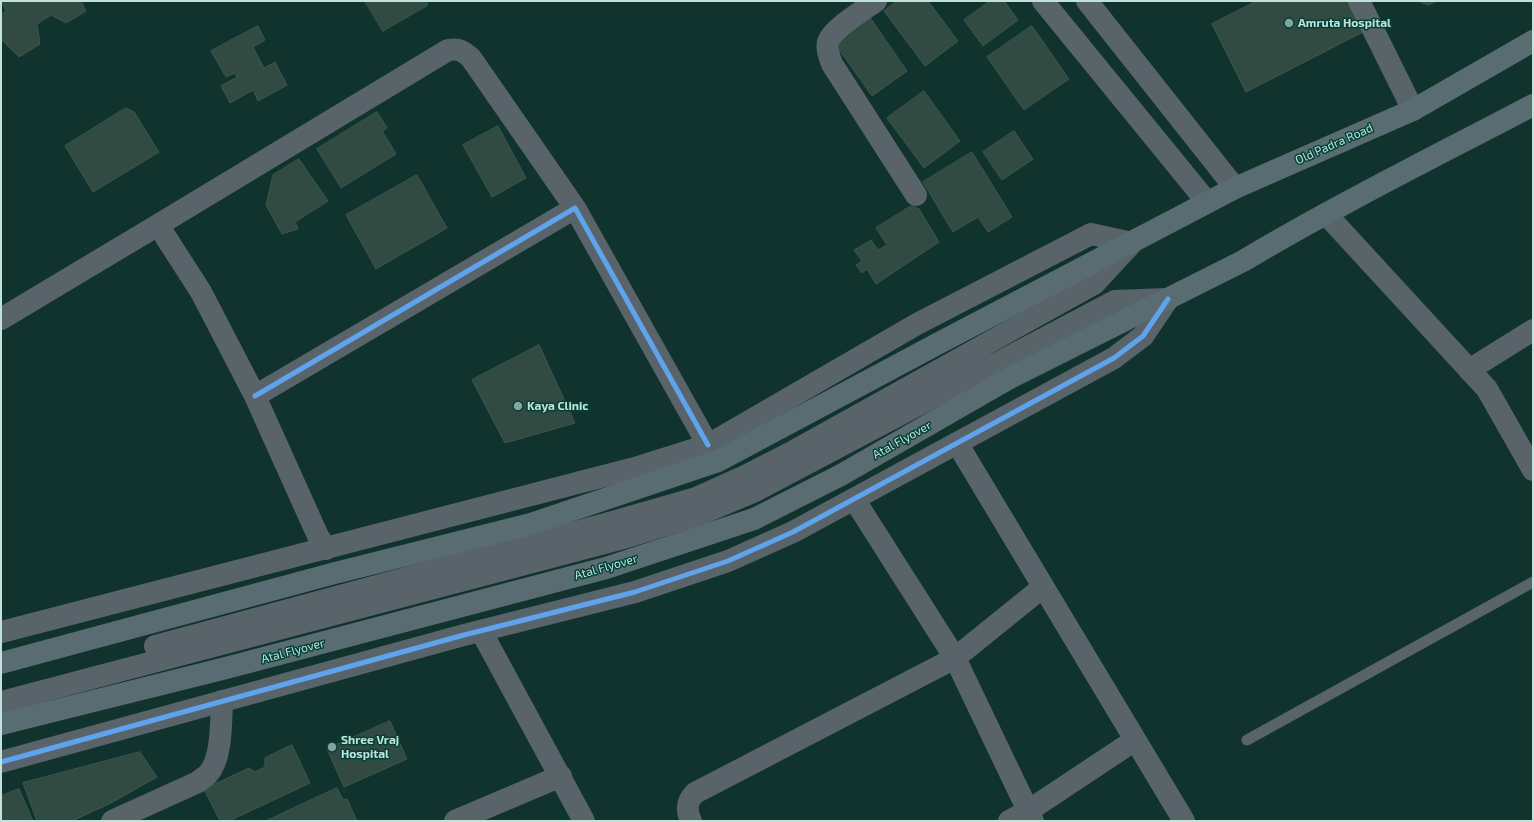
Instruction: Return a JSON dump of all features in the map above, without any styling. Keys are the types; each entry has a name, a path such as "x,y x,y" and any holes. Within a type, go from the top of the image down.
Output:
{"main road":[{"name":"Old Padra Road","path":"1132,242 1235,188 1413,110 1533,41"},
{"path":"1168,299 1243,261 1326,214 1533,105"},
{"path":"1,663 335,573 531,524 718,461 1132,242"},
{"name":"Atal Flyover","path":"1,724 226,668 606,568 754,519 841,475 1008,379 1168,299"}],"street":[{"path":"876,1 836,31 828,42 828,54 832,64 916,195"},
{"path":"1042,1 1207,202"},
{"path":"1087,1 1235,188"},
{"path":"1360,1 1413,110"},
{"path":"1,319 448,50 457,49 465,52 471,58 575,208 708,445"},
{"path":"255,396 575,208"},
{"path":"1326,214 1486,389 1533,470"},
{"path":"158,225 201,292 255,396 318,536 326,549"},
{"path":"1,632 635,468 708,445 917,324 1091,234 1132,242"},
{"path":"1,687 696,498 745,476 790,453 1094,284 1132,242"},
{"path":"1,762 481,631 635,592 728,561 793,532 1114,358 1143,336 1168,299"},
{"path":"1,702 628,537 698,515 755,491 1115,301 1168,299"},
{"path":"1469,370 1533,330"},
{"path":"957,443 1184,821"},
{"path":"854,499 955,658 1031,816"},
{"path":"691,821 688,800 695,793 955,658 1043,587"},
{"path":"481,631 561,776 584,821"},
{"path":"112,821 198,782 208,774 215,763 218,752 222,701"},
{"path":"1009,821 1031,816 1135,740"},
{"path":"455,821 561,776"}],"lane":[{"path":"1247,740 1533,582"}],"building":[{"path":"1,1 81,1 86,11 66,23 51,15 37,24 40,44 19,57 1,39 1,14 6,11"},
{"path":"365,1 426,1 428,5 383,31"},
{"path":"897,1 928,1 958,41 925,66 884,11"},
{"path":"990,1 1004,1 1018,20 983,46 964,20"},
{"path":"1257,1 1353,1 1367,30 1246,92 1212,24"},
{"path":"1419,1 1437,1 1428,5"},
{"path":"869,16 907,71 872,96 833,41"},
{"path":"258,26 265,40 253,47 264,68 275,62 287,85 258,101 253,90 230,103 221,86 237,77 235,73 226,77 211,51"},
{"path":"1032,26 1069,79 1024,110 987,57"},
{"path":"924,91 960,141 924,168 887,118"},
{"path":"126,108 134,112 159,152 93,192 65,146"},
{"path":"377,112 387,128 382,131 396,154 341,188 317,149"},
{"path":"498,126 526,178 492,197 463,145"},
{"path":"1014,131 1033,159 1002,180 983,152"},
{"path":"972,152 1012,217 988,232 978,217 953,232 923,182"},
{"path":"299,159 328,201 295,222 298,229 282,234 266,205 273,175"},
{"path":"417,175 447,228 376,269 346,215"},
{"path":"911,206 919,209 939,242 876,284 867,269 862,273 856,265 862,261 854,250 871,240 878,250 887,245 876,228"},
{"path":"539,345 575,423 505,443 472,380"},
{"path":"390,721 407,759 344,787 327,749"},
{"path":"292,745 310,783 229,821 220,821 204,789 249,768 255,772 265,767 265,758"},
{"path":"140,752 157,777 111,803 72,821 37,821 23,783"},
{"path":"337,788 343,800 347,799 357,821 266,821"},
{"path":"19,789 33,821 1,821 1,796"}],"cycle path":[{"path":"255,396 575,208 708,445"},
{"path":"1,762 464,635 635,592 728,561 793,532 1114,358 1143,336 1168,299"}],"place":[{"name":"Amruta Hospital","path":"1289,23"},
{"name":"Kaya Clinic","path":"518,406"},
{"name":"Shree Vraj Hospital","path":"332,747"}]}
